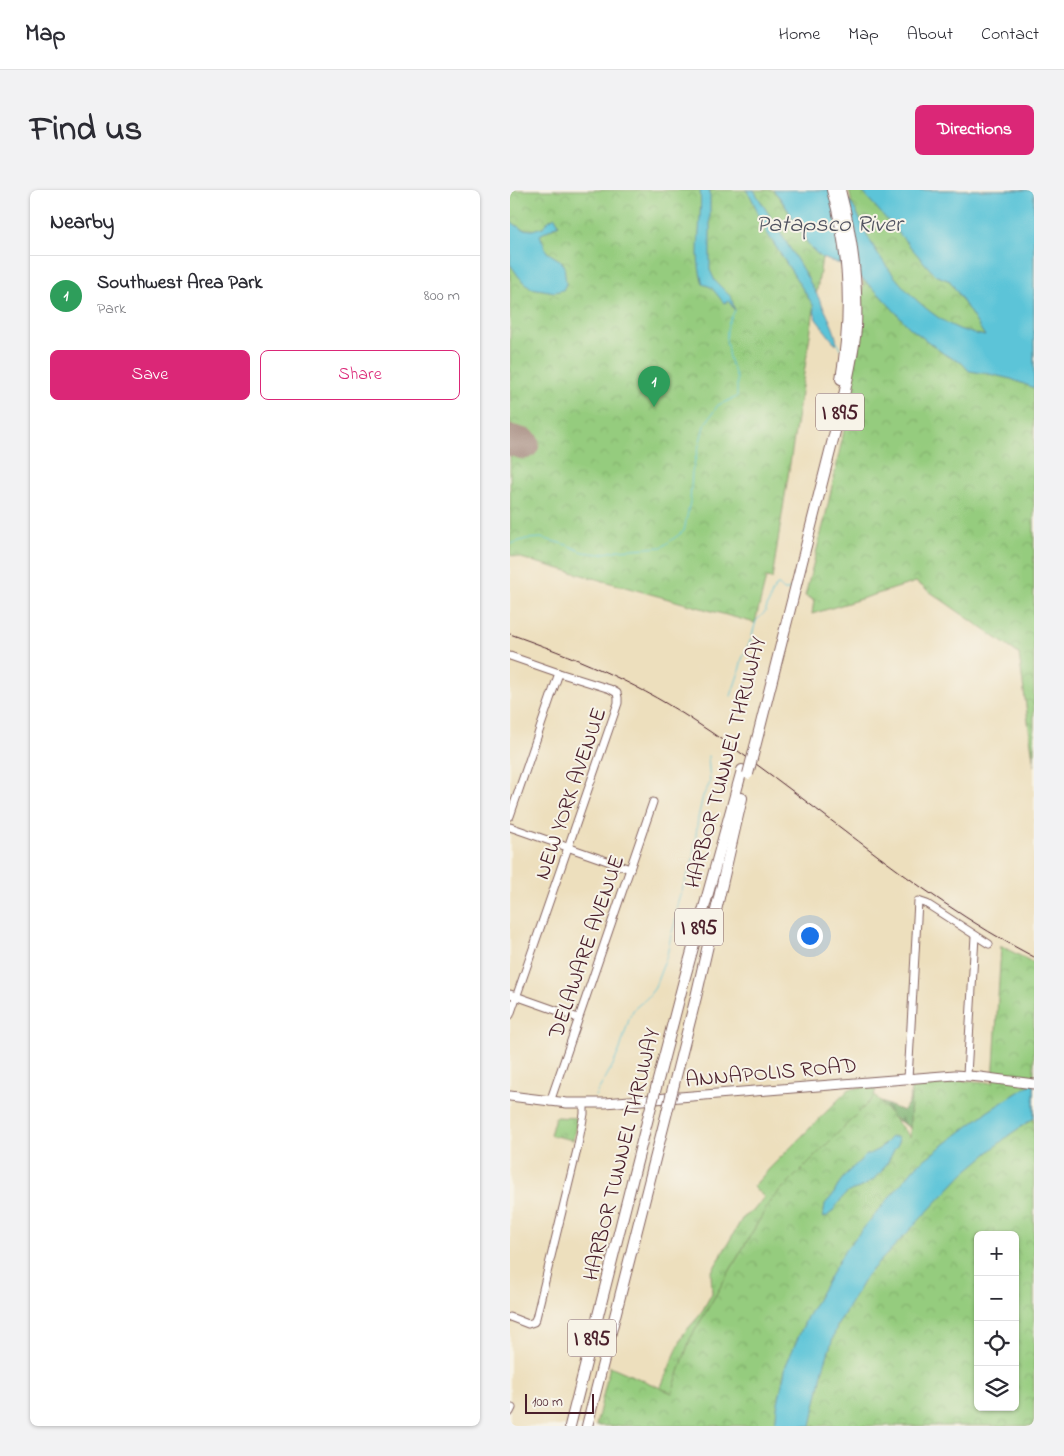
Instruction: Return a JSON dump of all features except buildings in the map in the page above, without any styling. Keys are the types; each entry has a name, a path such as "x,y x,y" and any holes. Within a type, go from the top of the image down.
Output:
{"highway":[{"name":"HARBOR TUNNEL THRUWAY","path":"782,630 836,403 846,350 848,276 841,228 832,190"},
{"name":"HARBOR TUNNEL THRUWAY","path":"587,1426 674,1084 745,772 851,364 856,328 856,297 853,254 840,190"},
{"name":"HARBOR TUNNEL THRUWAY","path":"570,1426 683,984 745,772"},
{"path":"592,1426 604,1377 608,1343"}],"main road":[{"name":"ANNAPOLIS ROAD","path":"510,1096 550,1102 584,1103 967,1076 1034,1084"}],"street":[{"path":"510,656 559,674 510,816"},
{"name":"NEW YORK AVENUE","path":"510,1015 513,995 569,848 618,703 618,695 610,689 559,674"},
{"name":"DELAWARE AVENUE","path":"550,1102 653,802"},
{"path":"510,827 630,869"},
{"path":"908,1079 918,901 927,904 989,944"},
{"path":"967,1076 975,936"},
{"path":"513,995 578,1018"},
{"path":"510,1317 531,1324 534,1322 538,1312 577,1150 584,1114 584,1103"}],"green space":[{"path":"510,190 773,190 808,242 822,258 772,579 766,578 755,623 510,555"},
{"path":"849,190 1034,190 1034,766 1019,654 916,582 812,614 814,600 805,596 825,518 847,417 859,326 863,286 861,248"},
{"path":"1001,946 1034,963 1034,1426 596,1426 610,1366 672,1393 690,1339 771,1200 875,1096 910,1137 911,1083 942,1081 993,1083"},
{"path":"876,1086 874,1099 681,1386 633,1426 660,1389 684,1333 700,1315 712,1293 711,1273 743,1217 754,1210 764,1197 753,1187 849,1089"},
{"path":"914,1086 912,1129 886,1113 874,1099 903,1111 909,1102 911,1090"},
{"path":"555,1117 577,1118 573,1140 550,1135"}],"water":[{"path":"700,190 710,190 710,270 715,281 731,297 735,311 729,301 724,303 711,287 703,284 698,257"},
{"path":"746,190 754,190 817,294 835,334 836,345 816,319 813,305 767,233"},
{"name":"Patapsco River","path":"773,190 841,190 854,208 883,261 917,301 945,322 959,329 985,336 950,281 935,275 861,190 1034,190 1034,388 1011,379 969,371 962,363 944,354 909,327 877,292 860,277 840,264 822,258 812,249"},
{"path":"555,217 559,224 540,235 547,252 564,265 566,284 563,290 555,292 531,288 519,277 510,264 510,221 522,229 532,230 543,227"},
{"path":"1034,1082 1034,1118 1009,1135 964,1173 867,1275 837,1326 823,1369 811,1426 775,1426 786,1365 807,1317 845,1250 917,1165 987,1112"},
{"path":"891,1137 897,1137 899,1142 881,1172 868,1184 847,1193 833,1211 823,1218 825,1204 847,1173 865,1156 879,1149"}],"waterway":[{"path":"510,544 526,539 541,538 567,545 583,552 600,554 619,550 662,547 684,531 690,502 692,472 704,426 718,405 737,397 737,378 729,358 726,339 728,324 735,310"},
{"path":"837,342 841,349"},
{"path":"731,696 756,621 765,612 777,585 784,590 789,590 790,588"},
{"path":"595,1096 613,1065 630,1016 634,1009 654,989 667,955 678,901 693,860 698,818 703,796 710,783 708,756"}],"runway":[{"path":"510,440 524,444"}],"tram line":[{"path":"510,634 602,670 667,704 732,746 944,903 1034,957"}],"place":[{"name":"Southwest Area Park","path":"654,407"}]}
